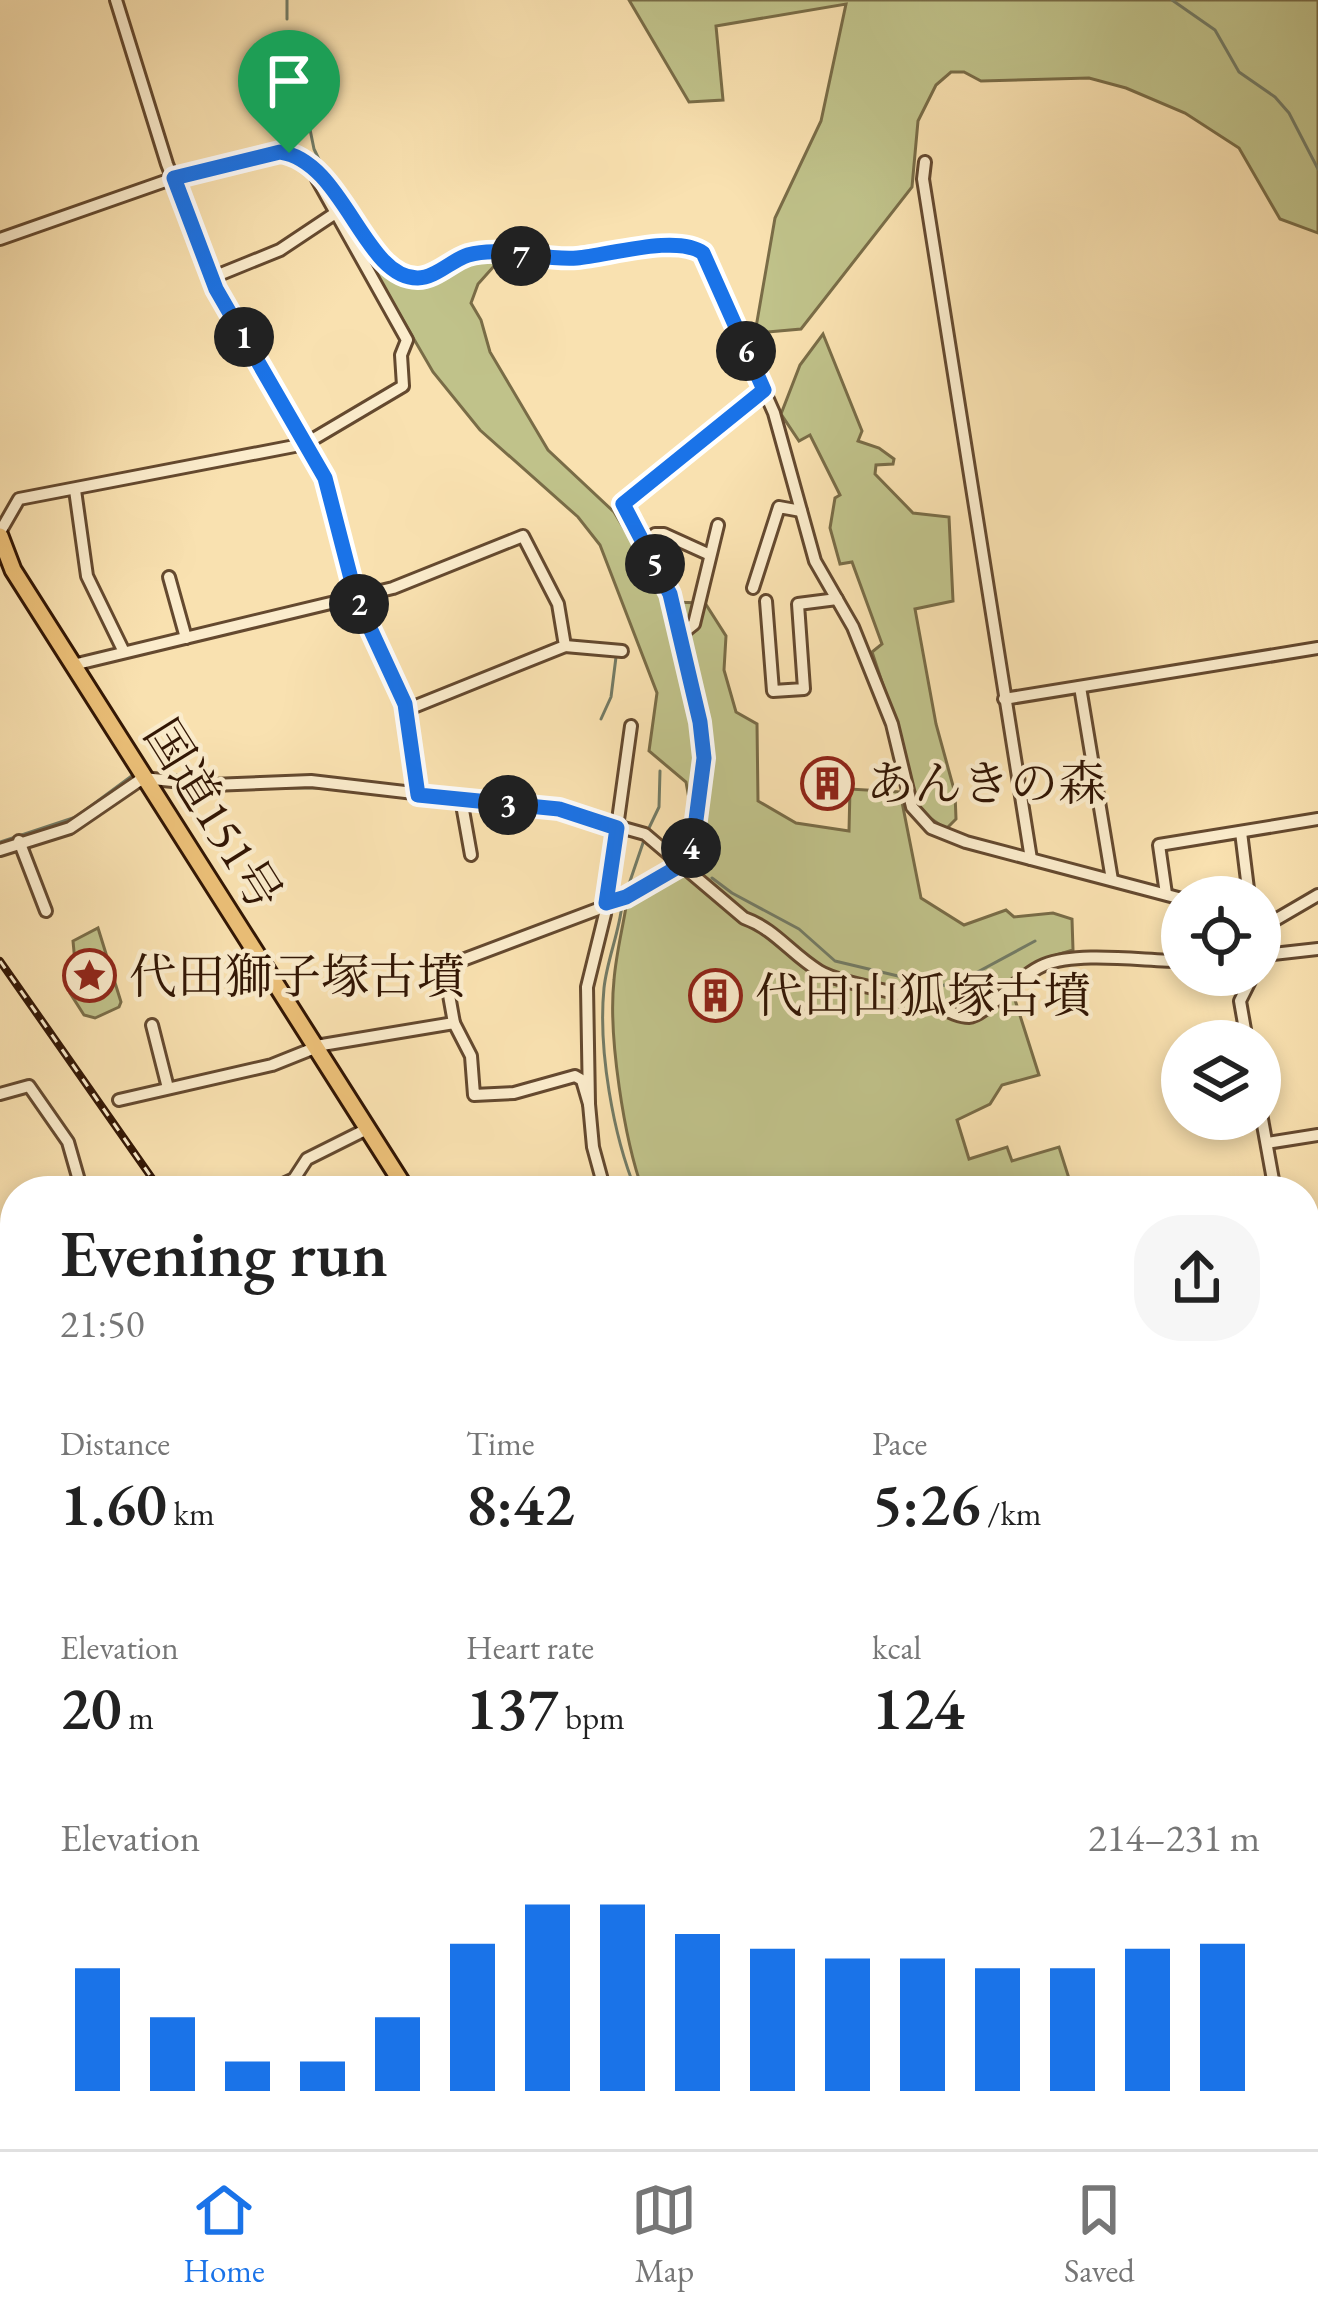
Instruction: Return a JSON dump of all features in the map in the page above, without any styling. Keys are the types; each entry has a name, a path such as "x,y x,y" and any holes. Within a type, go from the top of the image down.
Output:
{"highway":[{"name":"国道151号","path":"0,534 3,562 74,665 397,1176"}],"street":[{"path":"116,0 212,278 325,478 356,598 406,710 418,795"},
{"path":"0,239 174,178 280,152 310,166 399,274 418,278 472,254 572,258 683,244 694,247 703,253 784,439 815,561 853,627 892,724 908,797 919,818 947,836 1161,893"},
{"path":"925,162 923,179 1031,859"},
{"path":"0,534 19,499 305,444 403,386 401,355 406,340 310,166"},
{"path":"212,278 280,250 337,212"},
{"path":"585,1041 584,1065 575,1076 514,1094 474,1095 471,1056 454,1023 444,967 626,897 683,864 693,843 704,758 670,594 623,504 764,390"},
{"path":"75,490 87,577 124,652"},
{"path":"753,588 779,508 802,511"},
{"path":"680,630 688,631 694,624 718,525"},
{"path":"644,543 664,534 708,554"},
{"path":"74,665 393,588 523,536 558,604 565,646"},
{"path":"170,577 186,638"},
{"path":"766,602 772,691 804,689 798,604 837,599"},
{"path":"406,710 565,646 622,651"},
{"path":"1004,699 1318,648"},
{"path":"1080,687 1112,880"},
{"path":"601,1176 589,1104 587,986 606,904 631,726"},
{"path":"0,850 70,828 143,778 212,785 311,781 559,809 655,840 744,918 776,934 817,970 911,996 965,1017 985,1011 1006,988 1047,963 1070,959 1161,961"},
{"path":"461,799 471,855"},
{"path":"1163,876 1159,845 1318,819"},
{"path":"1240,832 1246,876"},
{"path":"19,841 46,910"},
{"path":"1281,915 1318,895"},
{"path":"1281,953 1318,949"},
{"path":"118,1100 272,1065 316,1048 454,1023"},
{"path":"152,1024 168,1088"},
{"path":"575,1076 582,1080 589,1104"},
{"path":"0,1094 29,1086 68,1142 78,1176"},
{"path":"296,1176 307,1159 367,1130"},
{"path":"1267,1143 1318,1135"},
{"path":"1266,1140 1272,1176"}],"green space":[{"path":"629,0 1318,0 1318,233 1280,219 1239,148 1185,113 1089,78 981,81 964,72 951,72 936,85 918,121 912,187 801,329 755,333 775,218 821,121 846,4 716,26 723,100 689,102"},
{"path":"512,259 513,265 495,265 478,284 471,303 490,352 548,450 614,512 669,602 705,603 726,636 724,670 736,712 757,724 758,801 796,823 849,831 850,789 900,792 921,898 964,925 1006,910 1014,917 1053,913 1072,919 1073,950 1050,957 1009,981 1039,1075 1002,1085 990,1104 957,1120 969,1159 1007,1147 1012,1161 1059,1147 1068,1176 639,1176 619,1087 613,1029 615,971 626,907 678,875 694,827 686,782 649,751 657,693 600,545 578,517 480,430 433,372 368,260 377,260 397,281 417,284 474,260"},
{"path":"823,334 862,431 858,441 894,459 893,464 876,465 875,474 913,513 949,517 953,601 915,609 936,724 955,793 956,819 946,829 917,809 902,742 872,652 882,644 852,562 840,564 830,528 835,498 840,495 810,435 799,441 781,414 800,365"},
{"path":"98,928 121,1002 95,1018 84,1015 70,993 81,966 75,962 73,941"}],"waterway":[{"path":"287,0 287,19"},
{"path":"1172,0 1215,30 1239,72 1289,113 1318,169"},
{"path":"291,36 314,149 325,172"},
{"path":"601,719 611,697 616,657"},
{"path":"648,830 659,807 660,771"},
{"path":"0,842 76,817 133,775"},
{"path":"265,788 326,788 455,804"},
{"path":"468,806 479,807"},
{"path":"493,809 556,815 610,831"},
{"path":"625,835 641,838"},
{"path":"627,890 644,840"},
{"path":"655,850 672,864"},
{"path":"712,878 799,929 835,961 940,986 959,982 1035,941"},
{"path":"622,905 604,988 603,1038 614,1118 631,1176"}],"railway":[{"path":"0,961 150,1176"}],"place":[{"name":"あんきの森","path":"827,783"},
{"name":"代田獅子塚古墳","path":"90,976"},
{"name":"代田山狐塚古墳","path":"716,995"}],"route":[{"path":"289,153 328,183 375,250 399,274 427,276 472,254 572,258 683,244 703,253 764,390 623,504 670,594 704,758 693,843 683,864 626,897 606,903 617,828 559,809 418,795 405,704 356,598 325,478 216,289 174,178 289,153"}]}
